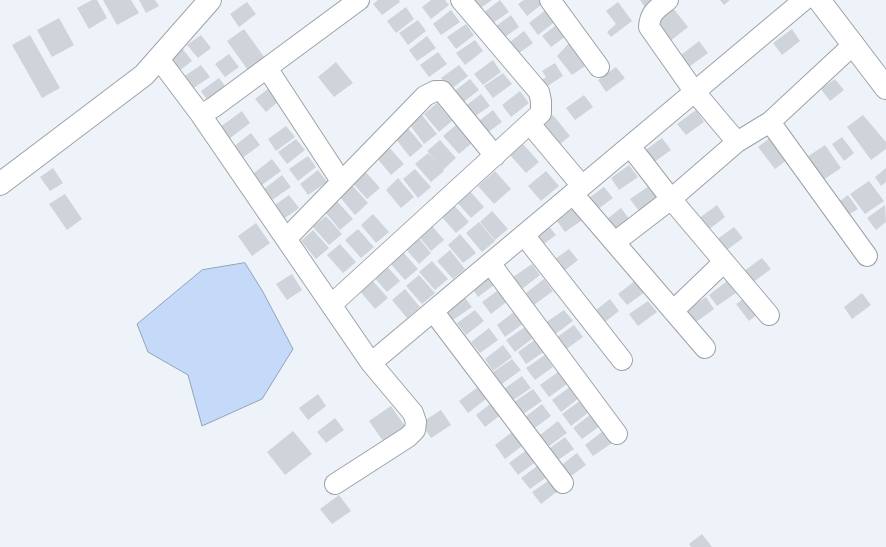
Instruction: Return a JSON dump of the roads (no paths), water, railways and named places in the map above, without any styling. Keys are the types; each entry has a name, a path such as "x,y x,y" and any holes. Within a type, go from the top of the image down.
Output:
{"highway":[{"path":"0,184 144,75 210,0"},
{"path":"819,0 886,88"}],"street":[{"path":"331,305 541,113 539,92 460,0"},
{"path":"550,0 599,66"},
{"path":"668,0 652,13 649,19 649,27 694,91 737,142"},
{"path":"371,363 804,0"},
{"path":"201,115 267,68 348,3"},
{"path":"615,242 671,199 737,142 770,122 854,44"},
{"path":"159,58 201,115 371,363 413,413 416,422 415,430 408,437 335,484"},
{"path":"267,68 341,181"},
{"path":"286,238 425,96 435,91 442,91 495,156"},
{"path":"770,122 868,256"},
{"path":"530,124 615,242 705,348"},
{"path":"630,146 671,199 770,315"},
{"path":"524,235 622,360"},
{"path":"673,311 724,262"},
{"path":"490,263 617,434"},
{"path":"433,311 563,483"}],"water":[{"path":"245,263 263,292 293,349 262,399 202,426 188,375 148,352 137,324 202,270"}]}
